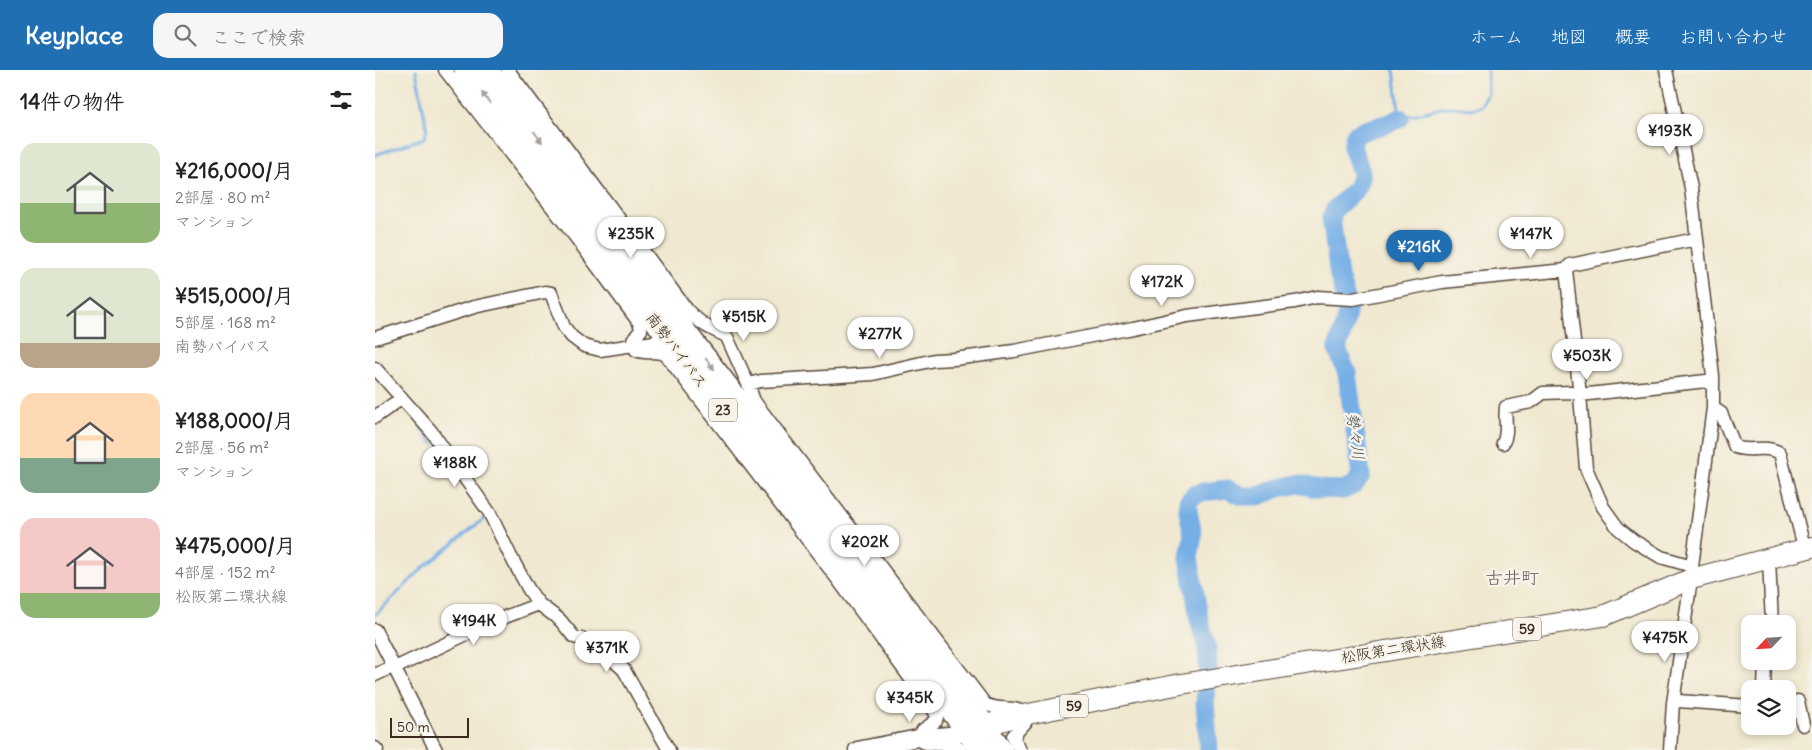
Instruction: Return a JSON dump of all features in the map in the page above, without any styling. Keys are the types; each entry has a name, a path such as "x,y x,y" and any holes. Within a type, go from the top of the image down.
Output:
{"highway":[{"name":"南勢バイパス","path":"465,70 679,338"},
{"name":"南勢バイパス","path":"487,70 679,338 974,740 1002,750"}],"main road":[{"name":"松阪第二環状線","path":"974,740 1023,715 1234,674 1603,616 1692,573 1769,559 1809,548"}],"street":[{"path":"445,70 577,239 640,324 641,330 633,340 636,350 641,352 658,352 666,355 839,582 935,712 937,721 923,730 918,738"},
{"path":"508,70 688,311 699,321 727,337 754,401 985,704 998,709 1018,709 1023,715 1025,723 1013,736 1020,750"},
{"path":"1666,70 1691,188 1713,386 1713,408 1673,703 1670,750"},
{"path":"748,384 761,381 873,374 934,360 1014,351 1187,316 1295,302 1317,297 1353,299 1443,282 1565,270 1570,265 1696,239"},
{"path":"1565,270 1580,395 1586,468 1603,507 1618,528 1634,541 1661,558 1692,573"},
{"path":"375,338 474,308 545,292 551,293 568,333 584,346 601,350 679,338 713,330"},
{"path":"375,368 399,400 431,431 489,512 529,590 539,604 561,620 573,637 583,638 614,660 624,670 669,750"},
{"path":"1503,443 1506,437 1506,407 1531,402 1543,394 1571,392 1580,395 1706,381 1713,386"},
{"path":"375,417 399,400"},
{"path":"1713,408 1721,412 1735,447 1741,450 1772,448 1780,453 1802,538 1809,548"},
{"path":"1769,559 1771,615"},
{"path":"375,675 394,666 399,666 492,622 539,604"},
{"path":"375,630 436,750"},
{"path":"1673,703 1678,700 1741,705"},
{"path":"1796,702 1798,701 1803,726"},
{"path":"857,750 918,738 974,740"}],"waterway":[{"path":"375,155 424,138 427,130 416,70"},
{"path":"1394,70 1400,118 1446,107 1469,109 1482,106 1488,93 1487,70"},
{"name":"勢々川","path":"1209,750 1205,703 1208,671 1207,648 1199,619 1189,557 1193,535 1188,502 1194,495 1203,492 1228,489 1242,496 1259,496 1279,488 1298,484 1320,489 1343,490 1354,485 1361,475 1347,373 1337,349 1345,324 1348,306 1339,276 1331,218 1335,209 1357,188 1361,178 1361,171 1352,147 1355,135 1400,118"},
{"path":"421,428 434,445"},
{"path":"375,615 423,568 486,517"}],"district":[{"name":"古井町","path":"1512,577"}]}
